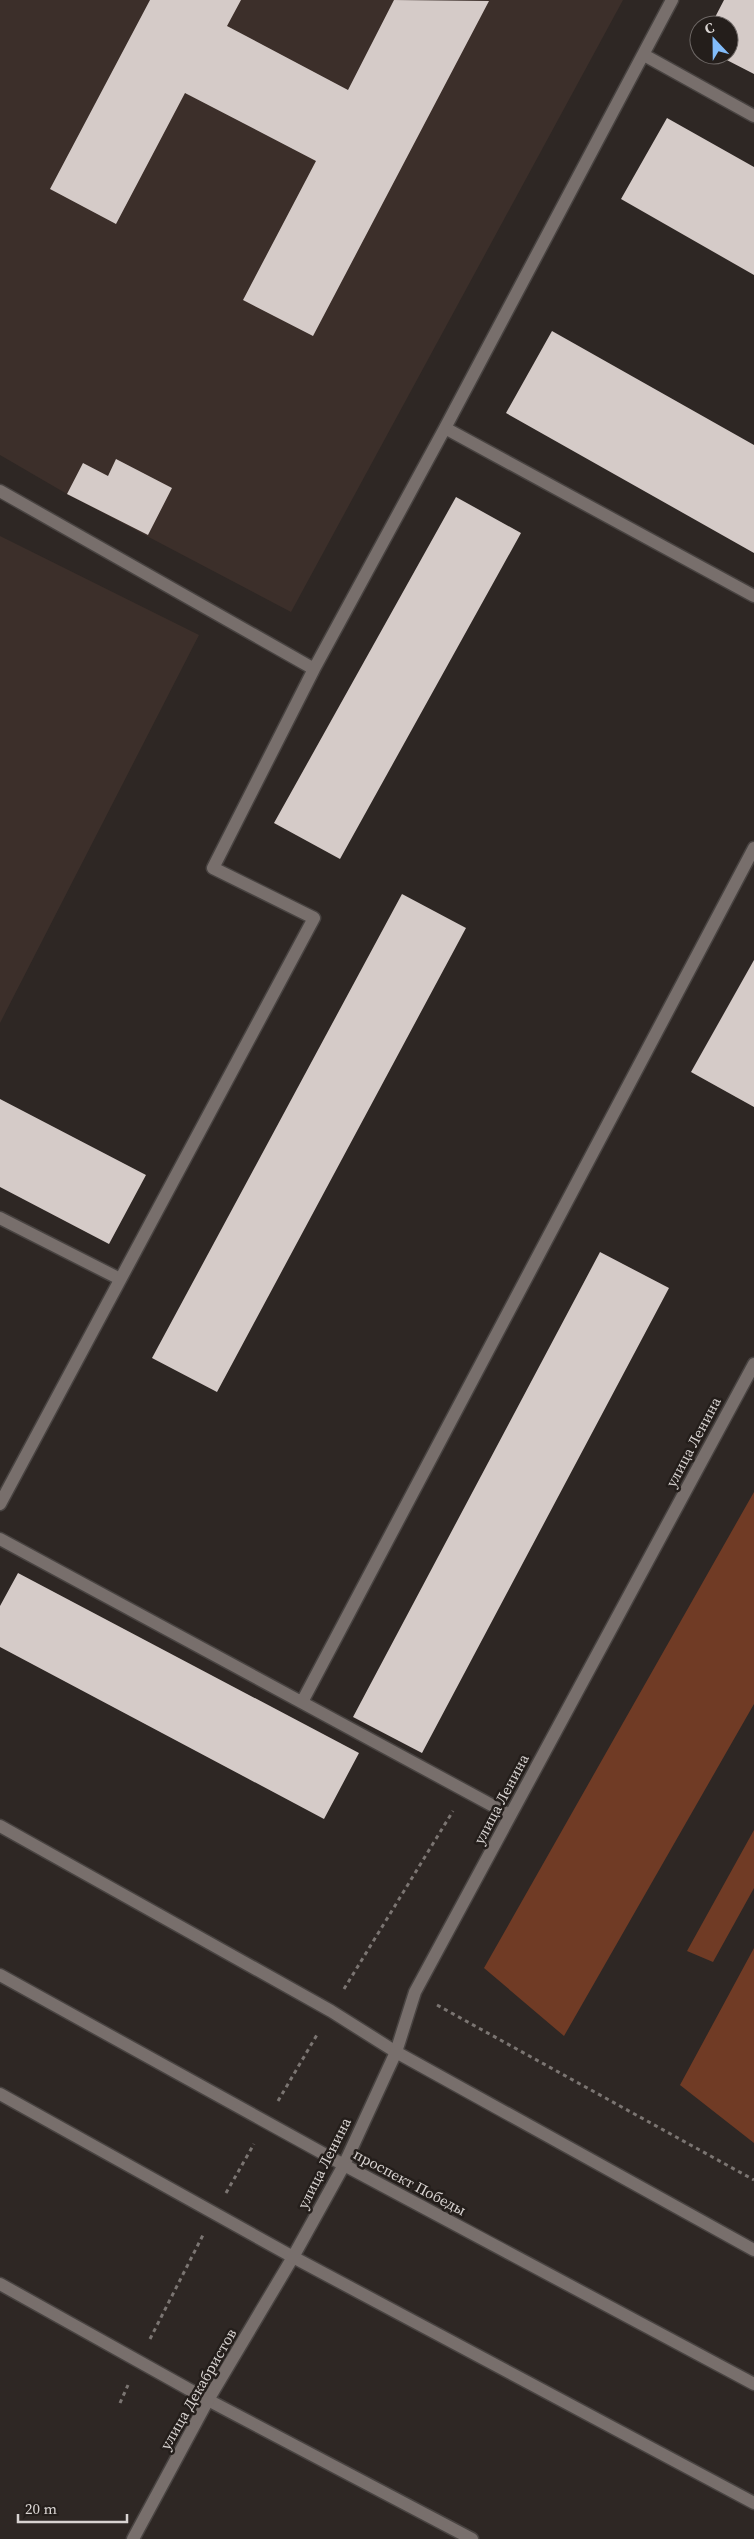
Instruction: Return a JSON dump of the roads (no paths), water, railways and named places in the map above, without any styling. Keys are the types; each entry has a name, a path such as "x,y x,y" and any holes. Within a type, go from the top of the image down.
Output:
{"main road":[{"path":"0,1504 314,918 213,868 314,669 445,428 672,0"},
{"path":"644,55 754,116"},
{"path":"445,428 754,596"},
{"path":"0,491 314,669"},
{"path":"302,1702 754,848"},
{"path":"0,1218 120,1279"},
{"name":"улица Ленина","path":"293,2257 344,2165 396,2052 415,1992 754,1364"},
{"path":"0,1539 510,1815"},
{"path":"0,1826 331,2011 396,2052 754,2250"},
{"name":"проспект Победы","path":"0,1975 344,2165 754,2384"},
{"path":"0,2094 293,2257 754,2503"},
{"name":"улица Декабристов","path":"133,2539 208,2400 293,2257"},
{"path":"0,2284 208,2400 472,2539"}]}
